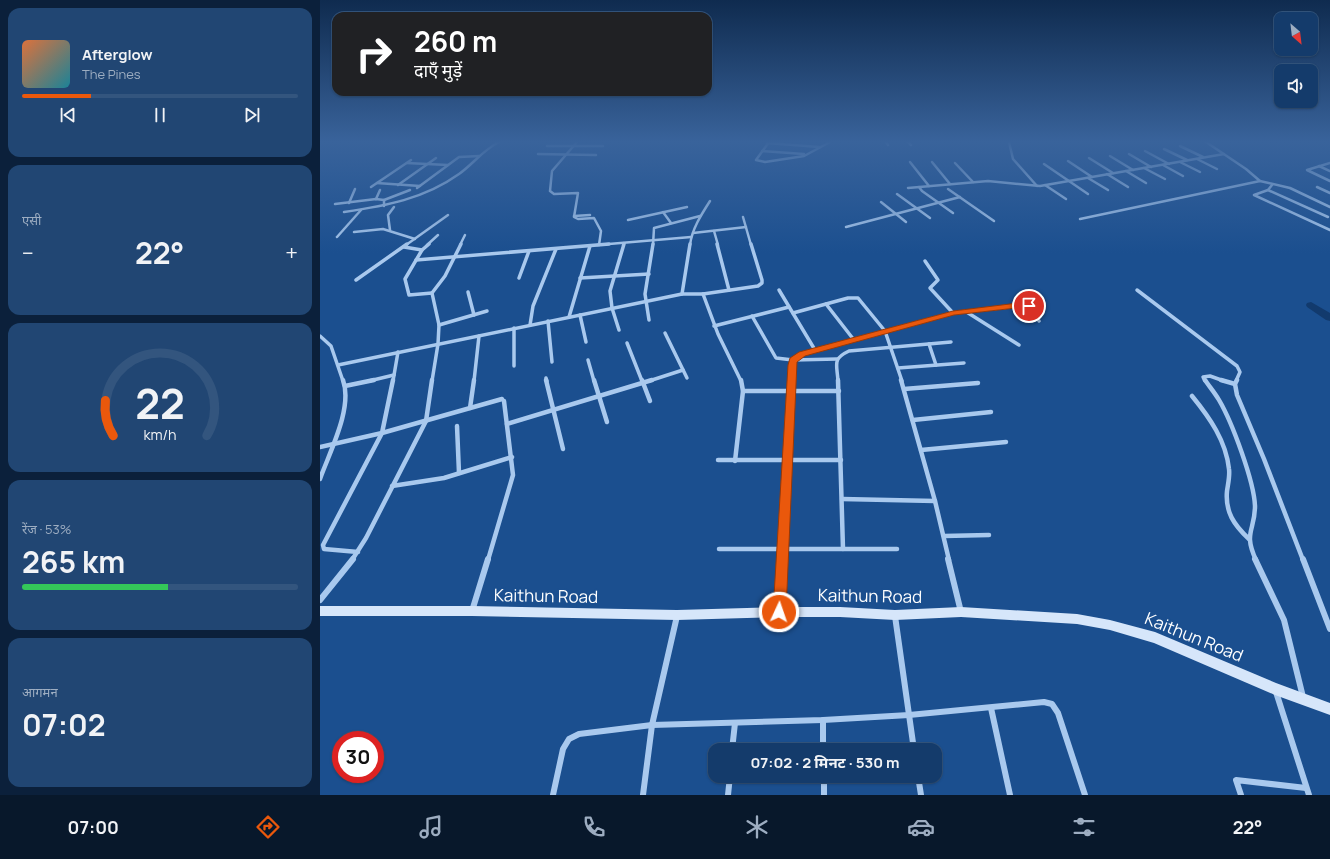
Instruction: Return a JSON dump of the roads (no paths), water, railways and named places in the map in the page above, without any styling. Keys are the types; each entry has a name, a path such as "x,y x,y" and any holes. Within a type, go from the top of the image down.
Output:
{"street":[{"path":"371,187 384,179"},
{"path":"398,184 405,179"},
{"path":"417,188 430,179"},
{"path":"344,212 406,201 437,190 452,179"},
{"path":"551,179 550,192 579,195 574,216"},
{"path":"924,179 929,186"},
{"path":"946,179 950,184"},
{"path":"1031,179 1037,186"},
{"path":"1066,179 1088,194"},
{"path":"908,188 988,181 1037,186 1081,179"},
{"path":"1090,179 1108,190"},
{"path":"1115,179 1128,187"},
{"path":"1140,179 1146,183"},
{"path":"1080,219 1260,181 1290,188 1330,207"},
{"path":"377,184 421,186"},
{"path":"1045,185 1066,199"},
{"path":"1272,185 1268,190 1254,195 1330,230"},
{"path":"920,187 922,191 953,213"},
{"path":"1317,187 1330,193"},
{"path":"349,203 355,189"},
{"path":"948,189 994,221"},
{"path":"376,199 380,190"},
{"path":"336,204 376,199 384,200 410,190"},
{"path":"1268,190 1328,217"},
{"path":"897,194 930,218"},
{"path":"846,227 960,197"},
{"path":"384,200 384,206"},
{"path":"682,294 692,235 700,216 710,201"},
{"path":"881,202 906,222"},
{"path":"390,230 388,215 394,207"},
{"path":"628,220 687,207"},
{"path":"337,237 361,210"},
{"path":"663,212 671,223"},
{"path":"356,280 448,215"},
{"path":"574,216 590,215"},
{"path":"574,216 578,219 594,218 601,232 598,245"},
{"path":"649,320 646,301 654,240 654,228 700,216"},
{"path":"338,365 682,294 703,294 754,286 762,283 762,280 742,217"},
{"path":"416,260 654,240 746,227"},
{"path":"354,232 383,229 415,238"},
{"path":"714,231 729,290"},
{"path":"438,235 422,250 406,275 405,279 409,295 432,293 445,276 465,235"},
{"path":"619,330 612,308 610,291 624,243"},
{"path":"569,317 590,246"},
{"path":"404,247 422,250"},
{"path":"530,325 533,306 556,249"},
{"path":"519,278 529,251"},
{"path":"925,260 938,280 930,288 953,313"},
{"path":"580,278 649,274"},
{"path":"779,290 815,350"},
{"path":"1137,290 1232,361 1240,372 1235,384 1237,395 1264,459 1330,628"},
{"path":"468,292 474,315"},
{"path":"320,600 358,552 392,486 417,442 426,421 438,344 439,325 432,293"},
{"path":"703,294 714,326 733,366 741,376 743,391 735,461"},
{"path":"793,313 848,298 858,298 885,331 898,368 935,501 961,612"},
{"path":"826,304 854,340"},
{"path":"793,360 802,354 815,350 965,311 1026,305 1032,307 1039,321"},
{"path":"714,326 789,306"},
{"path":"439,325 487,311"},
{"path":"965,311 1019,345"},
{"path":"580,315 586,342"},
{"path":"752,316 776,358 793,360 837,359"},
{"path":"548,321 552,362"},
{"path":"514,328 514,366"},
{"path":"665,333 687,378"},
{"path":"320,336 331,346 345,386 346,401 334,444 320,479"},
{"path":"470,408 479,336"},
{"path":"843,549 837,359 842,353 951,342"},
{"path":"627,343 650,401"},
{"path":"929,344 936,365"},
{"path":"358,552 324,549 323,545 382,433 386,419 398,352"},
{"path":"588,360 607,422"},
{"path":"779,612 790,391 793,360"},
{"path":"898,368 964,363"},
{"path":"507,424 683,370"},
{"path":"345,386 394,375"},
{"path":"1235,384 1210,376 1203,377 1219,400 1242,454 1252,487 1255,507 1249,539 1250,547 1284,620 1303,699"},
{"path":"546,378 563,449"},
{"path":"904,390 978,383"},
{"path":"743,391 839,391"},
{"path":"1192,396 1218,430 1229,470 1227,508 1232,521 1249,539"},
{"path":"320,447 382,433 503,400 512,457 513,475 472,611"},
{"path":"913,420 991,412"},
{"path":"457,426 459,473"},
{"path":"921,450 1006,442"},
{"path":"392,486 444,478 512,457"},
{"path":"718,460 841,460"},
{"path":"842,499 935,501"},
{"path":"944,536 989,535"},
{"path":"720,549 897,549"},
{"name":"Kaithun Road","path":"320,610 677,615 779,612 840,612 895,615 961,612 1064,618 1110,625 1155,638 1275,689 1330,709"},
{"path":"643,795 652,725 677,615"},
{"path":"895,615 913,743"},
{"path":"1275,689 1309,795"},
{"path":"553,795 563,750 569,739 579,734 652,725 823,720 909,715 1044,702 1052,704 1058,713 1085,795"},
{"path":"991,708 1010,795"},
{"path":"823,720 823,743"},
{"path":"733,743 735,723"},
{"path":"1241,795 1236,780 1306,788"},
{"path":"728,795 729,783"},
{"path":"824,783 824,795"},
{"path":"919,783 921,795"}],"waterway":[{"path":"1311,305 1330,318"}]}
